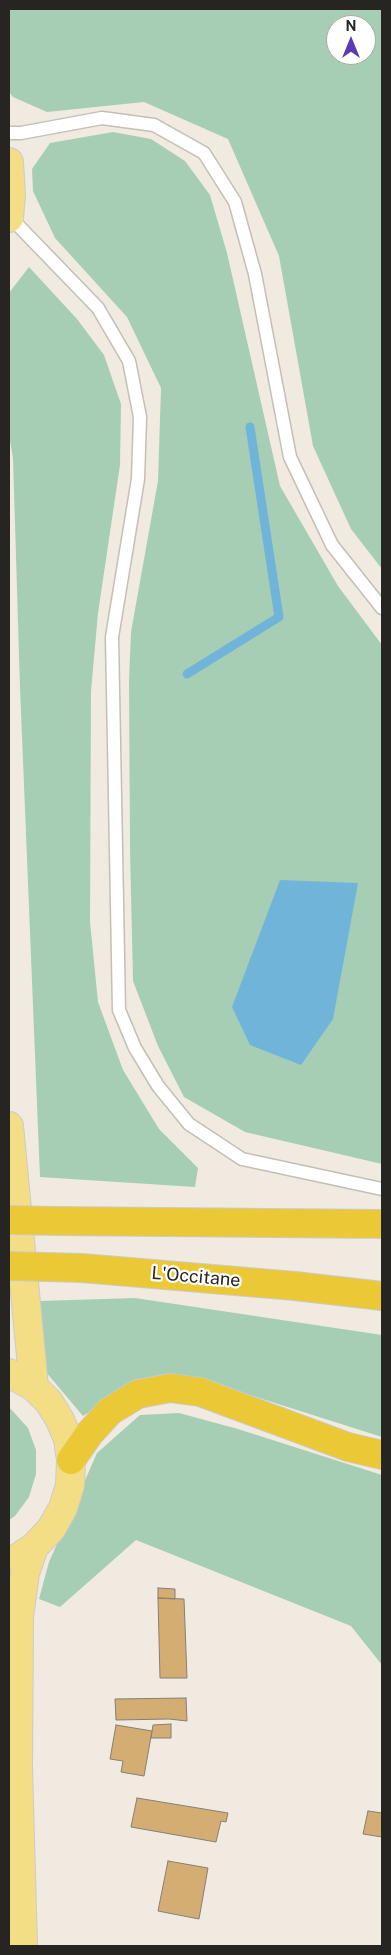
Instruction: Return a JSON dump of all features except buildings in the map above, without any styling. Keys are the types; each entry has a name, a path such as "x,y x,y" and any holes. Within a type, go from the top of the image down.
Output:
{"highway":[{"path":"9,1202 55,1213 271,1224 382,1224"},
{"path":"9,1220 55,1213"},
{"name":"L'Occitane","path":"9,1266 82,1268 295,1286 382,1296"},
{"path":"71,1460 89,1434 110,1411 138,1394 170,1388 200,1392 348,1446 382,1454"}],"main road":[{"path":"9,162 11,195 9,217"},
{"path":"9,1126 34,1387"},
{"path":"9,1373 34,1387 48,1402 60,1420 68,1439 71,1460 70,1485 63,1508 51,1529 34,1547 9,1562"},
{"path":"23,1946 18,1767 19,1617 25,1573 34,1547"},
{"path":"9,1735 18,1767"}],"lane":[{"path":"9,133 22,133 102,118 154,125 204,153 234,202 255,274 290,457 332,545 382,608"},
{"path":"9,217 98,308 130,361 140,417 138,479 112,637 119,1010 135,1048 158,1086 189,1124 242,1158 382,1189"}],"green space":[{"path":"9,9 382,9 382,569 351,529 313,446 279,256 228,139 144,102 47,112 13,97 9,92"},
{"path":"113,132 151,139 185,161 210,195 227,253 280,486 338,586 382,645 382,1164 245,1132 184,1097 158,1046 133,981 129,681 131,632 158,481 161,388 127,317 55,238 33,191 32,169 50,143"},
{"path":"29,267 77,319 104,355 121,404 120,465 98,613 91,691 90,922 98,1002 123,1070 159,1129 198,1168 195,1187 40,1177 20,687 13,458 9,435 9,293"},
{"path":"135,1298 382,1335 382,1437 190,1376 136,1382 83,1416 40,1365 40,1301"},
{"path":"9,1407 28,1428 36,1450 36,1474 29,1497 15,1516 9,1520"},
{"path":"179,1413 238,1429 382,1475 382,1665 351,1626 136,1540 60,1607 39,1599 49,1562 97,1453 140,1415"}],"water":[{"path":"280,880 358,883 333,1019 301,1065 250,1045 232,1007"}],"waterway":[{"path":"187,674 279,617 250,427"}]}
